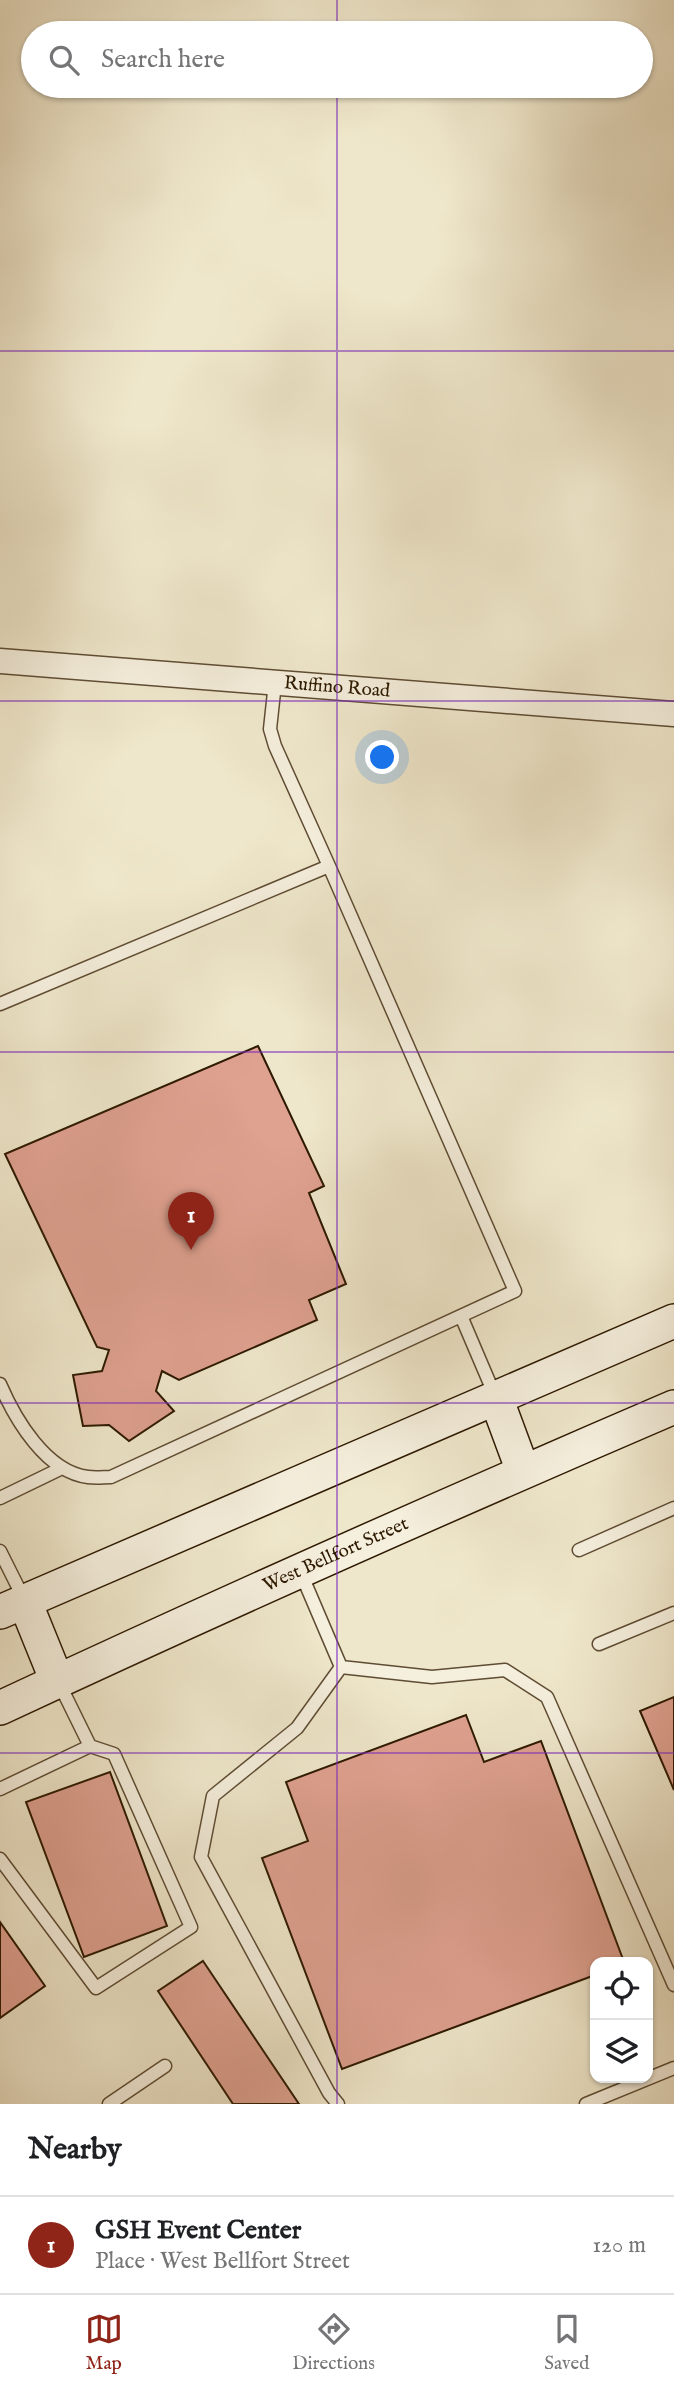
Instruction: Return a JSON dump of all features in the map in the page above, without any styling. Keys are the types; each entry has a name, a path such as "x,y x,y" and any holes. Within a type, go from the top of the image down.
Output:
{"main road":[{"path":"57,1681 13,1607 674,1321"},
{"path":"496,1398 523,1471"},
{"name":"West Bellfort Street","path":"0,1708 523,1471 672,1413"}],"street":[{"name":"Ruffino Road","path":"0,661 674,714"}],"lane":[{"path":"0,1384 30,1438 62,1468 88,1478 111,1477 515,1291 275,746 270,729 275,683"},
{"path":"0,1004 328,866"},
{"path":"461,1316 496,1398"},
{"path":"0,1498 62,1468"},
{"path":"579,1550 674,1508"},
{"path":"0,1551 13,1607"},
{"path":"300,1571 341,1667"},
{"path":"599,1644 674,1613"},
{"path":"341,1667 432,1677 505,1670 547,1697 674,1985"},
{"path":"338,2104 329,2093 201,1857 213,1796 297,1728 341,1667"},
{"path":"57,1681 90,1746"},
{"path":"0,1790 90,1746 114,1754 191,1927 96,1988 0,1858"},
{"path":"109,2104 165,2066"},
{"path":"586,2104 674,2068"}],"building":[{"path":"258,1046 324,1186 309,1193 346,1284 309,1300 317,1320 179,1380 162,1371 156,1391 174,1411 129,1441 109,1425 83,1426 73,1375 102,1371 109,1350 97,1347 5,1154"},
{"path":"674,1697 674,1790 640,1711"},
{"path":"466,1715 484,1762 541,1741 622,1957 590,1957 590,1977 342,2069 262,1858 308,1841 286,1782"},
{"path":"110,1772 167,1926 84,1957 26,1802"},
{"path":"0,1922 45,1986 0,2018"},
{"path":"203,1961 299,2104 233,2104 158,1991"}],"place":[{"name":"GSH Event Center","path":"191,1250"}]}
